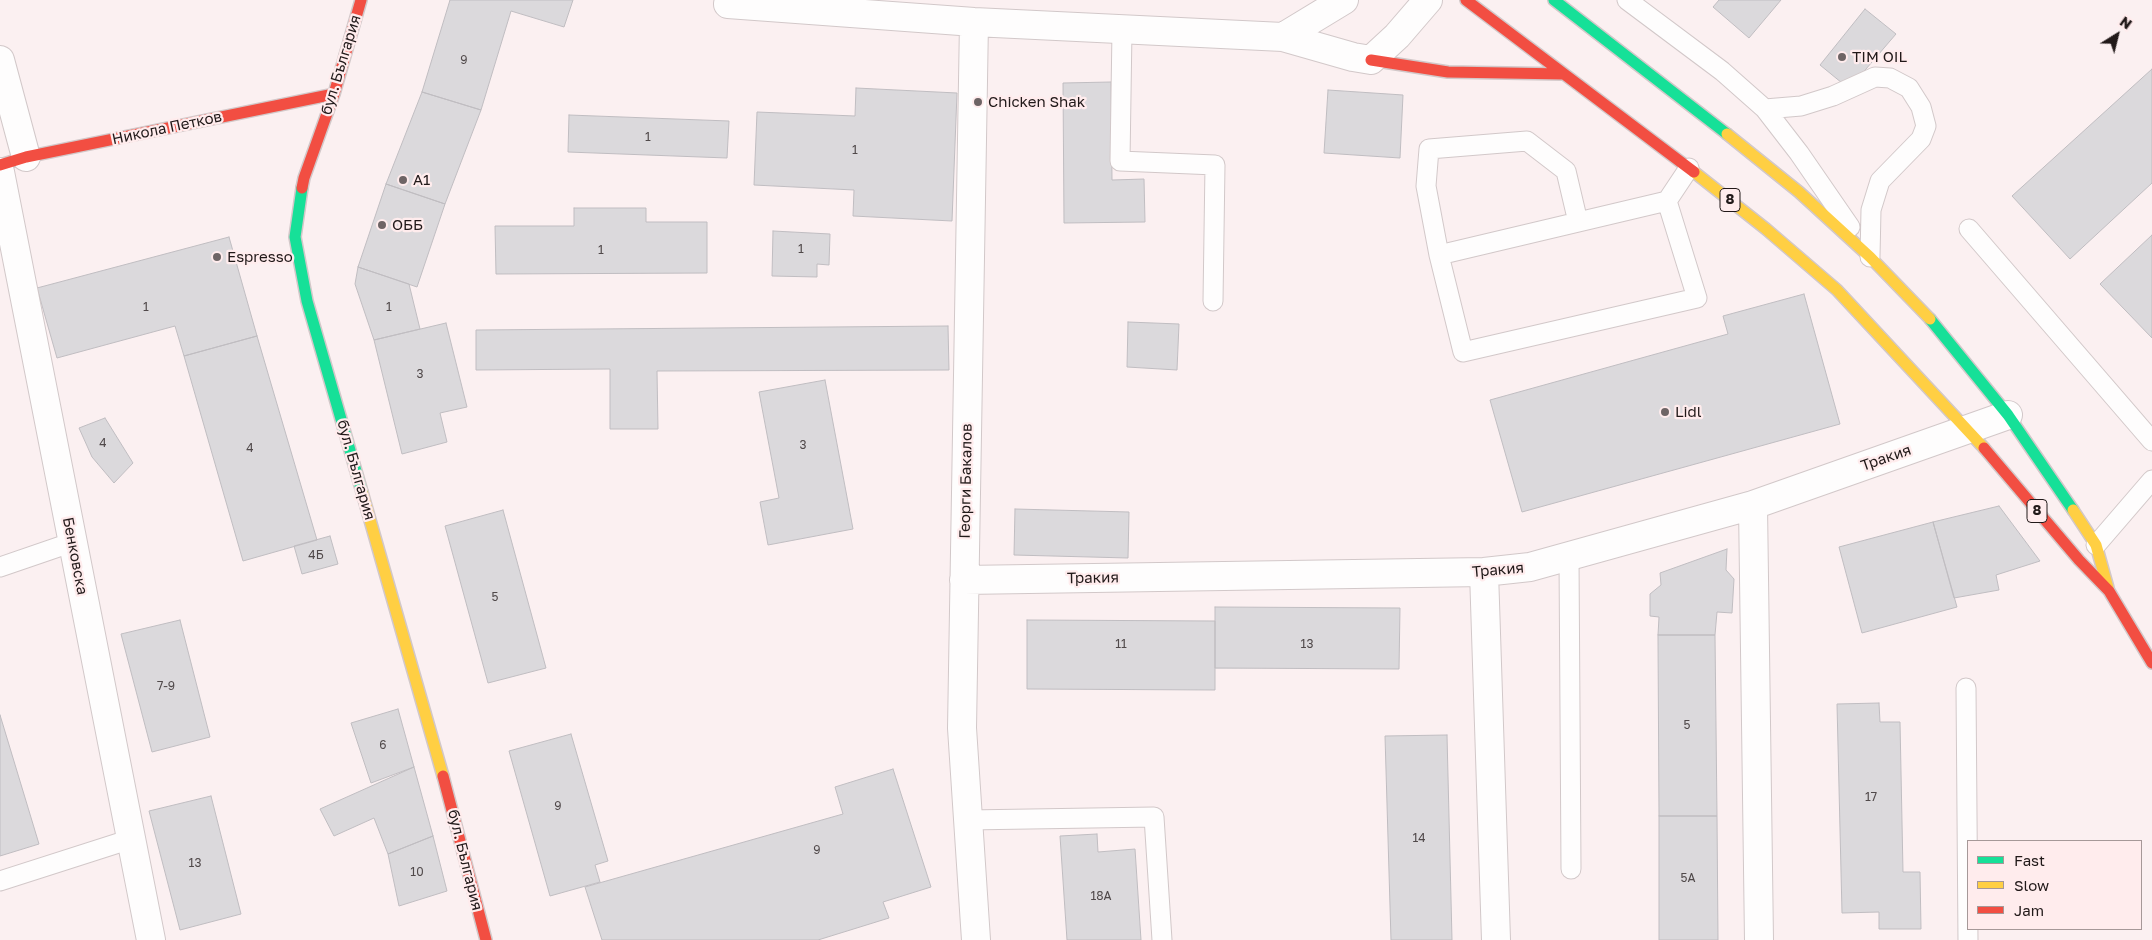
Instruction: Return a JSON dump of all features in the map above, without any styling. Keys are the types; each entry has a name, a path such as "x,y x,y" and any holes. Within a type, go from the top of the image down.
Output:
{"main road":[{"name":"бул. България","path":"361,0 334,94 304,178 296,237 306,301 409,654 486,940"},
{"name":"8","path":"1466,0 1689,168 1766,229 1837,290 1968,430 2079,560 2109,591 2152,663"},
{"name":"8","path":"1554,0 1690,103 1799,192 1870,257 1940,328 2008,415 2096,545 2109,591"},
{"path":"1371,60 1448,72 1564,74"},
{"name":"Никола Петков","path":"0,165 26,157 334,94"}],"street":[{"path":"1283,37 1344,0"},
{"path":"728,2 899,8 974,22 1283,37 1371,60 1397,36 1428,0"},
{"name":"Георги Бакалов","path":"974,22 962,728 976,940"},
{"path":"0,60 26,157"},
{"name":"Бенковска","path":"0,172 151,940"},
{"name":"Тракия","path":"964,580 1484,572 1530,567 1753,505 2008,415"},
{"path":"1753,505 1759,940"},
{"path":"1484,572 1496,940"}],"lane":[{"path":"1626,0 1722,71 1765,109 1799,153 1870,257"},
{"path":"1122,30 1120,161 1215,165 1214,301"},
{"path":"1765,109 1801,106 1833,96 1875,77 1890,78 1909,88 1921,107 1926,126 1920,139 1880,181 1871,210 1870,257"},
{"path":"1578,222 1566,171 1526,141 1429,149 1426,186 1439,255 1463,352 1696,298 1668,201"},
{"path":"1439,255 1668,201 1689,168"},
{"path":"1969,229 2152,441"},
{"path":"2096,545 2152,480"},
{"path":"0,566 73,542"},
{"path":"1569,557 1571,870"},
{"path":"1966,688 1967,840"},
{"path":"968,820 1154,817 1162,940"},
{"path":"0,881 131,839"}],"building":[{"path":"450,0 573,0 564,27 511,11 481,110 422,92"},
{"path":"1719,0 1781,0 1749,38 1713,7"},
{"path":"1865,9 1896,34 1860,76 1842,83 1820,65"},
{"path":"2152,69 2152,183 2070,259 2012,196"},
{"path":"1111,82 1112,180 1144,179 1145,222 1064,223 1063,83"},
{"path":"856,88 957,93 952,221 853,216 854,190 754,185 757,112 855,116"},
{"path":"1328,90 1403,95 1400,158 1324,153"},
{"path":"422,92 481,110 445,204 386,184"},
{"path":"569,115 729,121 727,158 568,152"},
{"path":"386,184 445,204 417,287 358,267"},
{"path":"574,208 646,208 646,222 707,222 707,273 496,274 495,226 574,226"},
{"path":"773,231 830,234 829,265 817,264 817,277 772,276"},
{"path":"2152,235 2152,338 2100,284"},
{"path":"229,237 257,336 184,356 175,326 57,358 37,288"},
{"path":"358,267 409,284 420,329 374,340 355,284"},
{"name":"Lidl","path":"1804,294 1840,424 1522,512 1490,400 1728,334 1723,316"},
{"path":"1128,322 1179,324 1177,370 1127,367"},
{"path":"446,323 467,407 440,413 447,442 402,454 374,340"},
{"path":"948,326 949,370 657,371 658,429 610,429 610,369 476,370 476,330"},
{"path":"257,336 317,540 243,561 184,356"},
{"path":"825,380 853,529 768,545 760,502 779,498 759,392"},
{"path":"105,418 133,463 114,483 92,457 79,428"},
{"path":"1999,506 2040,561 1996,575 1999,590 1954,598 1933,522"},
{"path":"1015,509 1129,512 1128,558 1014,555"},
{"path":"503,510 546,668 488,683 445,526"},
{"path":"1933,522 1957,607 1862,633 1839,547"},
{"path":"330,536 338,564 302,574 294,546"},
{"path":"1727,549 1726,570 1734,579 1732,613 1717,612 1715,635 1658,635 1659,617 1650,616 1650,594 1661,585 1660,573"},
{"path":"1215,607 1400,608 1399,669 1215,668"},
{"path":"180,620 210,737 152,752 121,634"},
{"path":"1027,620 1215,621 1215,690 1027,689"},
{"path":"1658,635 1715,635 1717,816 1659,816"},
{"path":"1879,703 1880,722 1900,722 1903,872 1920,872 1921,929 1879,929 1879,912 1842,913 1837,704"},
{"path":"398,709 414,767 371,783 351,723"},
{"path":"0,715 39,844 0,856"},
{"path":"571,734 608,861 595,865 600,882 550,896 509,751"},
{"path":"1447,735 1452,940 1391,940 1385,736"},
{"path":"414,767 433,836 388,854 374,818 334,836 320,809"},
{"path":"893,769 931,887 883,902 889,918 818,940 602,940 585,887 843,814 835,787"},
{"path":"211,796 241,914 180,930 149,811"},
{"path":"1659,816 1717,816 1718,940 1659,940"},
{"path":"1097,834 1098,852 1135,849 1141,940 1067,940 1060,836"},
{"path":"433,836 447,891 399,906 388,854"}],"traffic: fast":[{"path":"1554,0 1727,134"},
{"path":"302,188 295,237 307,301 362,492"},
{"path":"1930,319 2008,415 2073,510"}],"traffic: slow":[{"path":"1727,134 1799,192 1870,257 1930,319"},
{"path":"1694,172 1766,229 1837,290 1984,448"},
{"path":"362,492 443,776"},
{"path":"2073,510 2096,545 2108,588"}],"traffic: jam":[{"path":"302,188 334,94 361,0"},
{"path":"1466,0 1694,172"},
{"path":"1371,60 1448,72 1564,74"},
{"path":"0,165 26,157 334,94"},
{"path":"1984,448 2079,560 2109,591 2152,663"},
{"path":"443,776 486,940"}],"place":[{"name":"TIM OIL","path":"1842,57"},
{"name":"Chicken Shak","path":"978,102"},
{"name":"A1","path":"403,180"},
{"name":"ОББ","path":"382,225"},
{"name":"Espresso","path":"217,257"},
{"name":"Lidl","path":"1665,412"}]}
